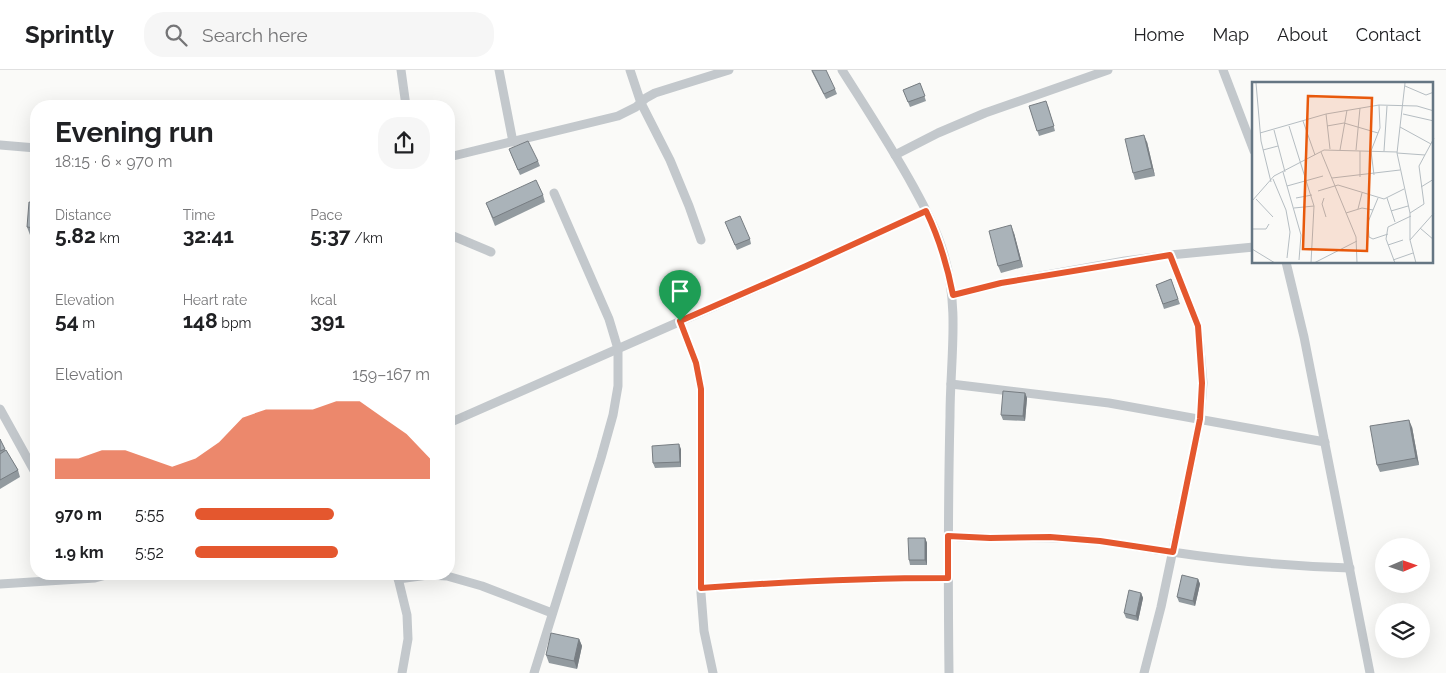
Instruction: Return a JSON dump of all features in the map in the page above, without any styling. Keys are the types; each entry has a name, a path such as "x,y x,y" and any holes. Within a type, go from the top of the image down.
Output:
{"street":[{"path":"401,70 405,100"},
{"path":"499,70 513,142"},
{"path":"630,70 641,103 670,160 701,240"},
{"path":"455,156 618,116 636,107 655,93 729,70"},
{"path":"842,70 896,155 938,235 953,295 954,341 951,384 948,536 949,673"},
{"path":"896,155 938,133 986,113 1108,70"},
{"path":"1223,70 1252,145"},
{"path":"0,145 30,148"},
{"path":"534,673 601,458 613,415 618,386 618,349 609,319 554,193"},
{"path":"455,420 806,266 926,211"},
{"path":"455,237 491,252"},
{"path":"953,295 1001,283 1170,255 1252,247"},
{"path":"1144,673 1173,552 1200,419 1202,383 1198,326 1170,255"},
{"path":"1286,264 1304,337 1370,673"},
{"path":"680,321 696,363 701,389 701,588 704,631 713,673"},
{"path":"951,384 1109,403 1325,442"},
{"path":"0,410 30,463"},
{"path":"948,536 1080,539 1298,567 1350,568"},
{"path":"455,578 482,586 552,613"},
{"path":"701,588 792,581 948,578"},
{"path":"0,584 46,580"},
{"path":"399,580 407,615 408,639 402,673"}],"building":[{"path":"812,70 826,70 835,89 824,94"},
{"path":"920,83 925,96 908,102 903,90"},
{"path":"1046,101 1054,126 1037,131 1029,106"},
{"path":"1144,135 1152,168 1133,173 1125,139"},
{"path":"528,141 538,161 518,170 509,149"},
{"path":"536,180 543,195 493,218 486,203"},
{"path":"29,202 30,227 27,227"},
{"path":"740,216 750,239 735,245 725,222"},
{"path":"1011,225 1020,260 998,266 989,231"},
{"path":"1171,279 1178,299 1163,304 1156,285"},
{"path":"1003,391 1025,393 1023,416 1001,415"},
{"path":"1409,420 1416,458 1377,465 1370,426"},
{"path":"0,439 5,449 0,451"},
{"path":"679,444 680,462 653,463 652,446"},
{"path":"6,450 18,470 0,480 0,454"},
{"path":"908,538 925,538 925,560 909,560"},
{"path":"1182,575 1198,579 1193,601 1177,597"},
{"path":"1129,590 1141,593 1136,616 1124,613"},
{"path":"551,633 579,639 574,661 546,655"}],"route":[{"path":"926,211 938,235 953,295 1001,283 1170,255 1198,326 1202,383 1200,419 1173,552 1100,541 1050,537 990,538 948,536 948,578 792,581 701,588 701,389 696,363 680,321 926,211"}]}
